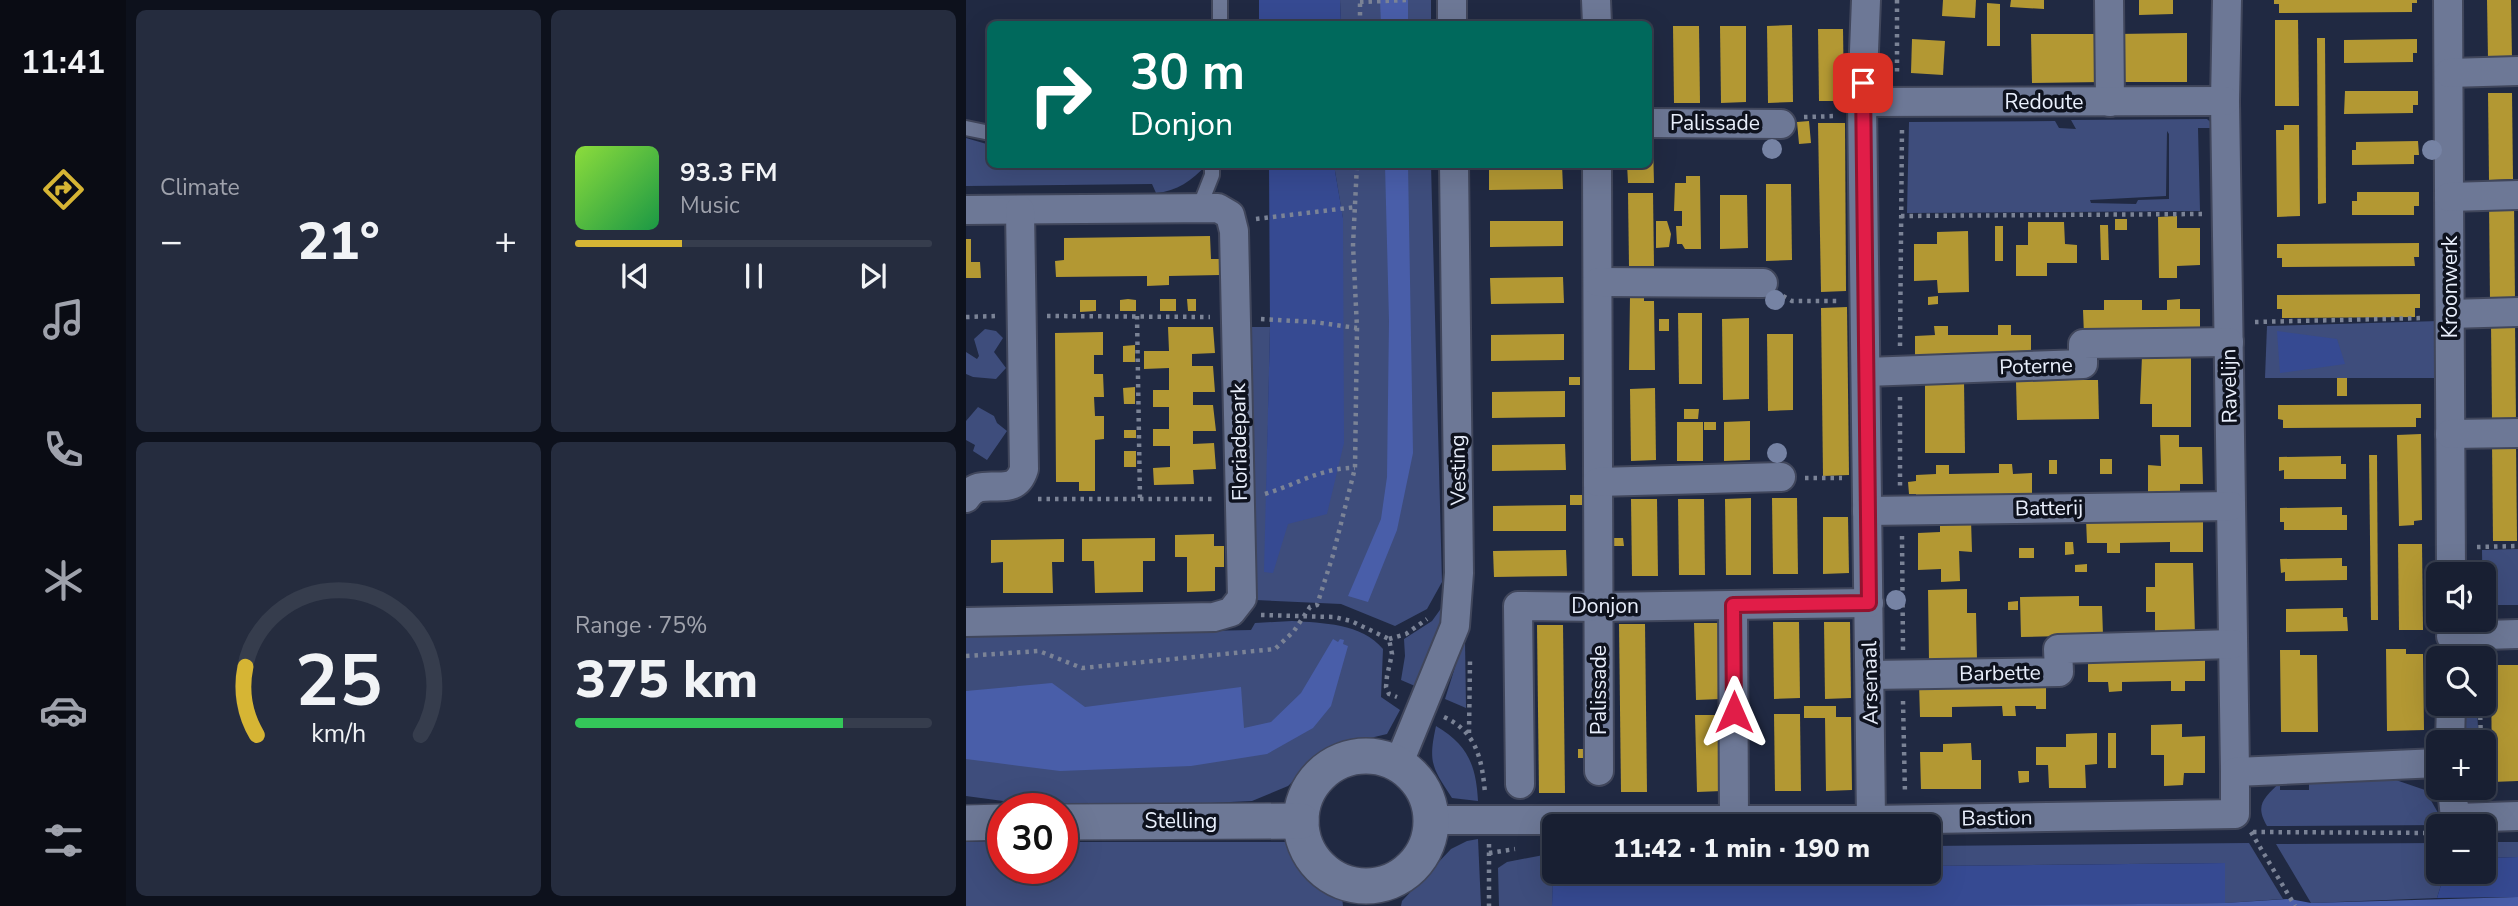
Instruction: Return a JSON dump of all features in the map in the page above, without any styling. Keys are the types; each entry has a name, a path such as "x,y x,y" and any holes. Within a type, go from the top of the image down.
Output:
{"street":[{"path":"1452,0 1452,21"},
{"path":"1597,0 1597,21"},
{"name":"Arsenaal","path":"1866,0 1862,109 1871,814"},
{"path":"2109,0 2110,102"},
{"name":"Ravelijn","path":"2227,0 2225,101 2235,772"},
{"name":"Kroonwerk","path":"2448,0 2451,561"},
{"path":"2449,73 2518,71"},
{"name":"Redoute","path":"1862,109 2225,101"},
{"name":"Palissade","path":"1652,123 1781,124"},
{"name":"Vesting","path":"1398,765 1455,626 1459,573 1454,168"},
{"name":"Palissade","path":"1597,168 1599,771"},
{"path":"2449,197 2518,195"},
{"path":"966,210 1218,208 1230,215 1232,222"},
{"path":"966,498 978,487 1012,486 1021,480 1024,469 1020,210"},
{"name":"Floriadepark","path":"1231,612 1242,598 1232,222"},
{"path":"1598,282 1763,283"},
{"path":"2450,316 2518,313"},
{"name":"Poterne","path":"1866,372 2083,364 2083,344 2228,332"},
{"path":"2450,434 2518,433"},
{"path":"1598,482 1781,477"},
{"name":"Batterij","path":"1867,510 2231,506"},
{"name":"Donjon","path":"1520,784 1518,606 1869,603"},
{"path":"1733,605 1734,814"},
{"path":"966,607 966,622 1214,617 1231,612"},
{"path":"2451,638 2518,634"},
{"name":"Barbette","path":"1870,675 2059,672 2058,649 2233,643"},
{"path":"1361,756 1380,758 1398,765 1415,779 1427,798 1431,820 1428,840 1419,859 1405,873 1368,896 1320,867 1309,854 1301,821 1304,802 1312,785 1325,770 1342,761 1361,756"},
{"path":"2235,772 2426,764"},
{"name":"Bastion","path":"1941,818 2235,814 2235,772"},
{"path":"2453,800 2455,818 2518,816"},
{"name":"Bastion","path":"1431,820 1542,820"},
{"name":"Stelling","path":"1078,822 1301,821"},
{"path":"966,823 987,822"}],"lane":[{"path":"1220,0 1220,21"},
{"path":"966,128 987,132"},
{"path":"1199,208 1212,175 1212,168"}],"path":[{"path":"1360,21 1360,1 1408,0"},
{"path":"1781,124 1795,118 1862,109"},
{"path":"1902,119 1900,510 1906,814"},
{"path":"1232,222 1356,207"},
{"path":"1901,216 2227,213"},
{"path":"1763,283 1792,300 1865,301"},
{"path":"1137,316 1140,499"},
{"path":"2228,332 2450,316"},
{"path":"966,317 1236,318 1314,322 1357,328"},
{"path":"1021,480 1038,499 1240,499 1291,486 1316,474 1339,468 1355,468"},
{"path":"1781,477 1867,478"},
{"path":"2451,561 2518,545"},
{"path":"1231,612 1246,615 1334,617 1350,621 1389,639 1392,654 1386,687 1389,694 1420,708"},
{"path":"2251,832 2295,906"}],"shaded area":[{"path":"1259,0 1340,0 1341,21 1259,21"},
{"path":"1340,0 1431,0 1431,21 1341,21"},
{"path":"1380,0 1408,0 1408,21 1381,21"},
{"path":"2207,119 2217,128 2198,128 2200,211 1907,213 1909,122 2055,121 2059,128 2076,129 2071,120","holes":["2167,131 2169,199 2138,200 2136,204 2091,203 2090,200 2166,196"]},
{"path":"966,138 987,144 987,168 1203,168 1184,184 1156,193 1152,184 966,186"},
{"path":"1269,168 1335,168 1343,218 1344,443 1327,514 1288,524 1273,573 1264,572 1270,327"},
{"path":"1334,168 1431,168 1442,582 1427,609 1395,626 1341,604 1256,600 1247,327 1270,327 1265,572 1343,219"},
{"path":"1385,168 1408,168 1413,453 1397,530 1368,602 1348,596 1381,519 1387,477 1389,321"},
{"path":"2439,321 2440,378 2265,378 2267,326"},
{"path":"985,329 996,331 1003,338 994,352 1006,368 996,379 966,374 966,352 977,359 979,356 974,339"},
{"path":"2277,331 2337,339 2345,364 2280,373"},
{"path":"978,407 994,416 997,423 1007,431 987,460 973,451 975,445 966,440 966,421"},
{"path":"2518,549 2518,605 2496,605 2496,562 2482,562 2482,550"},
{"path":"1450,596 1432,655 1415,686 1401,680 1405,656 1404,639 1432,621"},
{"path":"1292,621 1328,624 1353,629 1374,640 1383,649 1381,697 1400,710 1387,734 1345,744 1315,760 1288,786 1252,801 1078,805 1078,793 987,793 987,799 966,796 966,636 1251,630 1255,623"},
{"path":"1333,639 1338,642 1340,639 1344,640 1343,644 1348,646 1331,706 1313,728 1267,754 1191,766 1060,771 966,759 966,691 1052,683 1085,707 1241,687 1244,728 1271,722 1301,693"},
{"path":"1465,641 1466,708 1445,699"},
{"path":"2465,716 2477,716 2478,729 2466,728"},
{"path":"1436,726 1456,741 1468,757 1475,777 1478,801 1452,798 1440,779 1432,757"},
{"path":"2390,778 2425,790 2426,800 2431,800 2439,814 2426,814 2426,825 2267,826 2261,807 2280,782 2280,790 2309,790 2309,781"},
{"path":"1478,839 1481,906 1401,906 1402,901 1451,849"},
{"path":"987,841 987,884 1078,884 1078,842 1289,842 1309,876 1322,888 1342,897 1343,906 966,906 966,842"},
{"path":"2496,842 2518,842 2518,857 2496,858"},
{"path":"2249,843 2283,899 2225,903 2225,863 1941,866 1941,846"},
{"path":"2426,843 2426,884 2441,884 2437,898 2311,903 2276,844"},
{"path":"1542,855 1542,884 1553,884 1552,906 1499,906 1498,868 1507,862"},
{"path":"2518,857 2518,897 2437,898 2441,884 2496,884 2496,858"},
{"path":"2225,863 2225,903 1552,906 1553,884 1941,884 1941,866"},
{"path":"2518,897 2518,906 1970,906 2225,903 2290,899 2311,903"}],"building":[{"path":"1943,0 1976,0 1975,18 1942,16"},
{"path":"2011,0 2044,0 2044,9 2010,7"},
{"path":"2139,0 2173,0 2173,14 2139,15"},
{"path":"2274,0 2417,0 2417,3 2412,3 2412,12 2279,13 2279,4 2274,4"},
{"path":"2487,0 2511,0 2512,59 2488,59"},
{"path":"1987,3 2000,4 2000,46 1987,46"},
{"path":"2275,20 2298,20 2299,106 2275,106"},
{"path":"1792,25 1793,102 1768,103 1767,26"},
{"path":"1673,26 1699,26 1700,103 1674,103"},
{"path":"1720,26 1746,26 1746,102 1721,103"},
{"path":"1652,27 1653,104 1652,104"},
{"path":"1818,29 1843,29 1844,101 1819,101"},
{"path":"2187,33 2187,82 2118,82 2117,34"},
{"path":"2031,34 2101,34 2102,82 2032,83"},
{"path":"2317,38 2325,38 2326,203 2318,204"},
{"path":"1912,39 1945,41 1943,75 1911,73"},
{"path":"2417,39 2417,53 2413,53 2413,62 2344,63 2344,40"},
{"path":"2345,91 2418,91 2418,105 2413,105 2413,113 2344,114"},
{"path":"2488,93 2512,93 2513,179 2489,180"},
{"path":"1809,121 1811,143 1799,144 1797,122"},
{"path":"1818,123 1845,123 1846,291 1821,292"},
{"path":"2284,125 2299,125 2300,216 2277,217 2276,130 2284,130"},
{"path":"2418,141 2419,155 2414,155 2414,164 2352,165 2352,150 2356,150 2356,142"},
{"path":"1653,143 1654,183 1628,183 1627,168 1652,168"},
{"path":"1489,168 1562,168 1563,189 1489,190"},
{"path":"1686,176 1700,176 1701,249 1685,249 1682,244 1677,244 1676,226 1682,226 1682,211 1674,211 1675,183 1686,183"},
{"path":"1766,184 1791,184 1792,260 1766,261"},
{"path":"2357,192 2419,192 2419,206 2414,206 2414,215 2352,215 2352,201 2357,201"},
{"path":"1628,193 1653,193 1654,266 1629,266"},
{"path":"1720,195 1747,195 1748,248 1720,249"},
{"path":"2489,202 2514,202 2515,300 2490,300"},
{"path":"2177,216 2177,228 2200,228 2200,265 2177,266 2177,278 2159,278 2158,217"},
{"path":"2115,219 2127,219 2127,230 2115,230"},
{"path":"1490,221 1563,221 1563,246 1490,247"},
{"path":"1656,221 1667,221 1671,234 1669,247 1656,248"},
{"path":"2028,222 2064,222 2065,244 2077,245 2077,263 2047,263 2047,276 2016,276 2016,245 2028,245"},
{"path":"2100,225 2108,225 2109,260 2101,260"},
{"path":"1995,226 2003,226 2003,261 1995,261"},
{"path":"1968,231 1969,292 1938,293 1937,280 1914,281 1914,244 1937,244 1937,232"},
{"path":"1210,236 1211,259 1220,259 1220,275 1169,276 1169,285 1147,286 1147,276 1056,277 1055,261 1064,260 1064,238"},
{"path":"966,239 971,239 971,262 980,262 981,278 966,278"},
{"path":"2419,243 2419,257 2414,257 2415,266 2282,267 2282,258 2277,258 2277,244"},
{"path":"1563,277 1564,303 1491,304 1490,278"},
{"path":"2420,294 2420,308 2415,308 2415,317 2282,318 2282,309 2277,309 2277,295"},
{"path":"1630,296 1644,296 1644,301 1654,301 1655,370 1629,370"},
{"path":"1938,296 1938,304 1928,305 1928,297"},
{"path":"1160,299 1176,299 1176,311 1160,311"},
{"path":"1187,299 1196,299 1196,311 1188,311"},
{"path":"2180,299 2180,309 2200,309 2200,334 2084,335 2083,310 2104,310 2104,300 2142,300 2142,310 2167,310 2167,300"},
{"path":"1080,300 1096,300 1096,311 1080,312"},
{"path":"1120,300 1136,300 1136,311 1120,311"},
{"path":"1847,307 1849,475 1823,476 1821,308"},
{"path":"1678,313 1702,313 1702,384 1679,384"},
{"path":"1749,318 1749,399 1723,400 1722,319"},
{"path":"1659,319 1669,319 1669,331 1659,331"},
{"path":"2491,322 2515,322 2516,420 2492,420"},
{"path":"1998,325 2011,325 2011,335 2031,335 2031,359 1915,360 1915,336 1935,335 1934,326 1948,326 1948,335 1998,335"},
{"path":"1168,327 1213,327 1215,353 1192,354 1192,366 1213,366 1215,392 1193,392 1193,405 1213,405 1216,431 1193,431 1193,444 1214,443 1216,469 1193,470 1194,484 1154,485 1153,468 1170,467 1170,446 1153,446 1153,429 1169,429 1169,407 1153,407 1153,390 1169,390 1169,368 1144,369 1144,351 1169,351"},
{"path":"1103,332 1103,355 1094,355 1094,374 1103,374 1104,397 1094,397 1095,416 1104,416 1104,439 1095,440 1095,491 1079,491 1079,482 1056,482 1055,333"},
{"path":"1564,334 1564,360 1491,361 1491,335"},
{"path":"1767,334 1793,334 1793,410 1768,411"},
{"path":"1135,345 1135,362 1123,362 1123,346"},
{"path":"2191,355 2191,427 2152,427 2152,404 2140,404 2142,356"},
{"path":"1569,377 1580,377 1580,385 1569,385"},
{"path":"2337,378 2347,378 2347,396 2337,396"},
{"path":"2098,380 2099,419 2017,420 2016,381"},
{"path":"1964,381 1965,453 1925,453 1925,382"},
{"path":"1135,387 1135,404 1124,404 1123,388"},
{"path":"1655,388 1656,460 1631,461 1630,389"},
{"path":"1565,391 1565,417 1492,418 1492,392"},
{"path":"2421,404 2421,418 2416,418 2416,427 2283,428 2283,420 2278,419 2278,405"},
{"path":"1684,409 1699,409 1698,419 1684,419"},
{"path":"1750,421 1750,460 1724,461 1724,422"},
{"path":"1677,422 1703,422 1703,461 1677,461"},
{"path":"1704,422 1716,422 1716,430 1704,430"},
{"path":"1124,430 1136,430 1136,438 1124,438"},
{"path":"2421,434 2422,520 2414,521 2414,525 2399,526 2397,435"},
{"path":"2160,435 2179,435 2179,447 2202,447 2203,484 2180,484 2180,496 2148,497 2148,465 2161,466"},
{"path":"2492,442 2516,442 2517,541 2493,541"},
{"path":"1565,444 1566,470 1492,471 1492,445"},
{"path":"1124,451 1136,451 1136,467 1124,467"},
{"path":"2369,455 2377,455 2378,620 2371,620"},
{"path":"2341,456 2341,464 2346,464 2346,479 2284,479 2284,470 2279,471 2279,457"},
{"path":"2100,459 2112,459 2112,474 2100,474"},
{"path":"2049,460 2057,460 2057,474 2049,474"},
{"path":"1999,464 2012,464 2013,474 2032,473 2032,498 1916,499 1916,494 1909,494 1908,482 1916,481 1916,475 1936,474 1936,465 1949,465 1949,474 1999,473"},
{"path":"1570,495 1582,495 1582,505 1570,505"},
{"path":"1751,498 1751,575 1726,575 1725,499"},
{"path":"1772,498 1797,498 1798,574 1773,574"},
{"path":"1631,499 1657,499 1658,576 1632,576"},
{"path":"1678,499 1704,499 1705,575 1679,575"},
{"path":"1566,505 1566,531 1493,531 1493,506"},
{"path":"2342,507 2342,515 2347,515 2347,530 2284,530 2284,522 2280,522 2280,508"},
{"path":"1823,517 1848,517 1849,573 1823,574"},
{"path":"2203,518 2203,552 2170,552 2170,542 2120,543 2120,553 2107,553 2107,543 2087,543 2086,519"},
{"path":"1940,520 1971,520 1972,552 1959,551 1960,581 1941,582 1941,569 1918,570 1918,533 1940,532"},
{"path":"1214,534 1214,546 1224,546 1224,567 1215,567 1215,591 1187,592 1187,557 1175,557 1175,535"},
{"path":"1155,538 1155,561 1143,561 1143,592 1095,593 1094,561 1082,561 1082,539"},
{"path":"1612,538 1623,538 1624,546 1612,546"},
{"path":"1064,539 1064,562 1052,562 1053,593 1003,593 1003,562 991,563 991,540"},
{"path":"2065,542 2073,542 2074,554 2065,555"},
{"path":"2398,544 2422,544 2423,630 2399,630"},
{"path":"2019,548 2034,548 2034,558 2019,558"},
{"path":"1566,550 1567,576 1494,577 1493,551"},
{"path":"2342,558 2342,566 2347,566 2347,580 2285,581 2285,572 2281,573 2280,559"},
{"path":"2155,563 2193,563 2195,635 2155,635 2155,612 2146,612 2146,587 2155,587"},
{"path":"2087,564 2087,572 2075,572 2075,565"},
{"path":"1967,589 1967,613 1976,613 1977,660 1929,661 1928,590"},
{"path":"2079,596 2079,606 2102,606 2103,635 2021,637 2020,597"},
{"path":"2018,601 2018,610 2008,610 2008,602"},
{"path":"2343,608 2348,631 2286,632 2286,609"},
{"path":"1773,622 1799,622 1800,698 1774,699"},
{"path":"1824,622 1850,622 1851,698 1825,699"},
{"path":"1694,623 1721,623 1721,699 1696,700"},
{"path":"1619,624 1645,624 1647,792 1621,792"},
{"path":"1537,625 1563,625 1565,793 1539,793"},
{"path":"2386,649 2406,649 2406,654 2423,654 2424,730 2387,731"},
{"path":"2280,650 2300,650 2300,655 2317,655 2318,732 2281,732"},
{"path":"2205,656 2205,681 2185,681 2185,691 2171,691 2171,681 2122,682 2122,691 2109,692 2108,682 2088,682 2088,657"},
{"path":"2496,665 2518,665 2518,781 2496,782 2496,730 2492,730 2491,716 2496,716"},
{"path":"1919,683 2046,685 2046,709 2015,706 2016,716 2003,716 2002,706 1952,707 1952,717 1920,717"},
{"path":"1804,706 1836,706 1836,717 1851,717 1852,790 1826,791 1825,718 1804,718"},
{"path":"1774,714 1800,714 1801,791 1775,791"},
{"path":"1695,715 1721,715 1722,791 1697,792"},
{"path":"2182,724 2182,737 2205,736 2205,773 2184,773 2183,785 2164,786 2164,755 2151,755 2151,725"},
{"path":"2097,733 2097,764 2085,765 2086,788 2049,788 2048,765 2036,765 2036,747 2066,747 2066,734"},
{"path":"2108,733 2116,733 2116,768 2108,768"},
{"path":"1971,743 1972,760 1981,760 1981,789 1921,789 1920,752 1943,752 1943,744"},
{"path":"1578,749 1589,749 1588,758 1578,758"},
{"path":"2018,771 2029,771 2029,782 2019,783"}],"route":[{"path":"1734,712 1733,605 1869,603 1863,83"}]}
